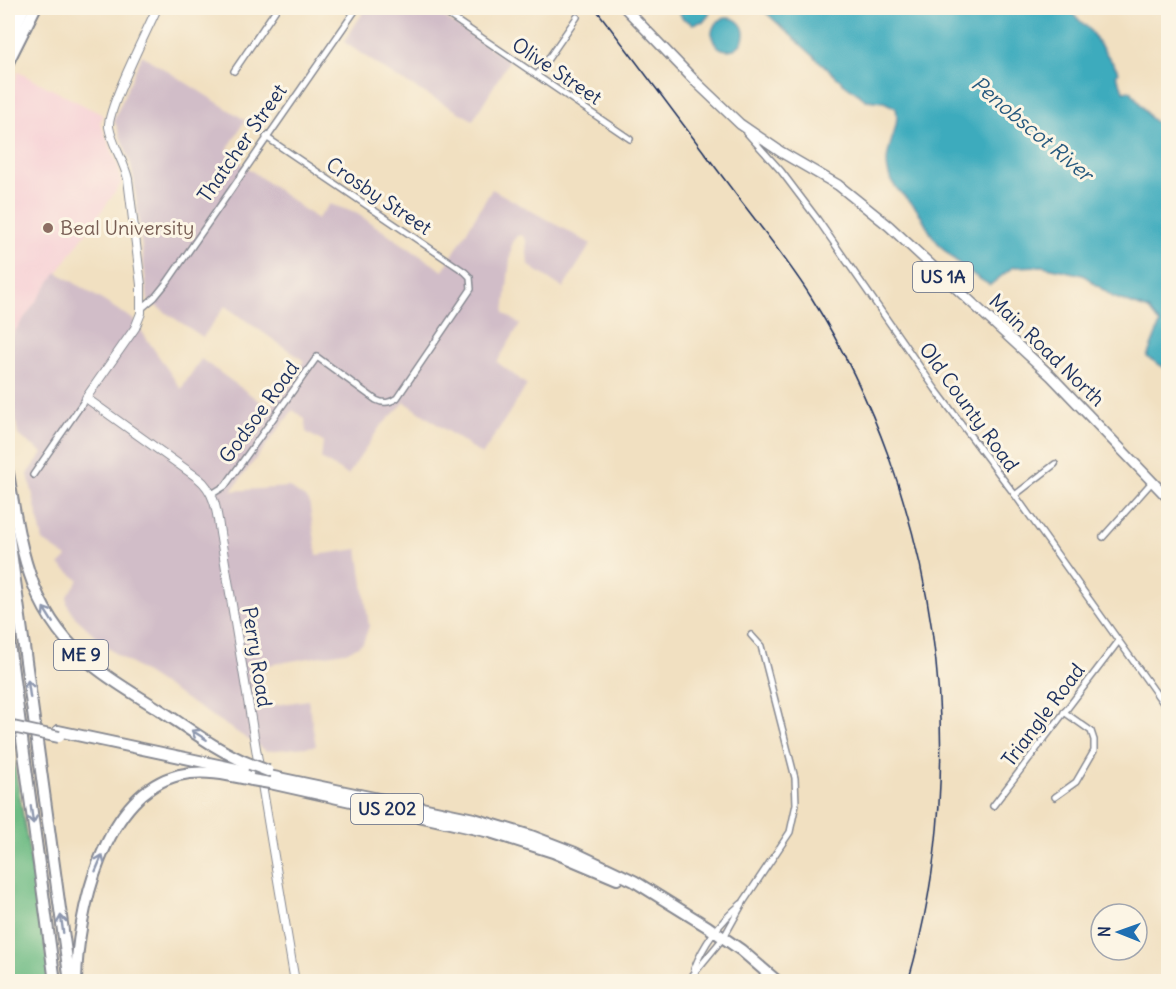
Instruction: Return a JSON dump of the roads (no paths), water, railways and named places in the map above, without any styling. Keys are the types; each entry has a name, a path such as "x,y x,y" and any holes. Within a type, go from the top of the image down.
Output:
{"highway":[{"path":"8,14 12,8"},
{"path":"8,21 12,8"},
{"path":"8,43 24,8"},
{"path":"8,62 35,8"},
{"name":"ME 9","path":"8,473 28,573 44,609 65,640 86,660 115,682 220,749 251,772 299,781"},
{"path":"8,530 70,981"},
{"path":"8,636 55,981"},
{"path":"8,687 18,747 28,786"},
{"path":"8,720 236,777"},
{"path":"8,726 251,772"},
{"name":"US 202","path":"236,777 251,772 504,836 561,855 664,900"},
{"path":"75,981 78,944 88,893 104,850 123,818 146,793 173,777 197,773 236,777"},
{"name":"US 202","path":"299,781 462,816 520,832 558,846 642,885 719,934 778,981"}],"main road":[{"name":"Main Road North","path":"626,8 696,82 740,124 781,152 838,185 889,226 1051,376 1168,498"}],"street":[{"path":"141,309 141,285 128,179 110,130 109,120 114,103 157,8"},
{"path":"234,71 277,8"},
{"name":"Thatcher Street","path":"33,474 135,328 141,309 163,287 357,8"},
{"name":"Olive Street","path":"438,8 630,139"},
{"path":"537,75 577,17"},
{"name":"Old County Road","path":"740,124 781,171 818,220 936,390 1015,495 1168,710"},
{"name":"Crosby Street","path":"266,137 465,272 472,283"},
{"name":"Godsoe Road","path":"212,494 225,486 317,357 376,400 387,403 397,398 469,294 472,283"},
{"path":"86,398 198,478 212,494"},
{"path":"1015,495 1055,464"},
{"path":"1103,537 1152,482"},
{"name":"Perry Road","path":"212,494 295,981"},
{"path":"687,981 790,832 796,804 795,778 761,646 751,635"},
{"name":"Triangle Road","path":"993,806 1118,642"},
{"path":"1055,797 1076,782 1094,751 1091,731 1064,712"},
{"path":"692,974 699,955 719,934 724,919 744,901"}],"water":[{"path":"678,8 710,8 709,15 704,21 693,24 682,18"},
{"name":"Penobscot River","path":"761,8 1066,8 1089,29 1119,72 1116,75 1124,91 1131,91 1150,118 1168,132 1168,370 1147,357 1160,324 1149,310 1113,297 1083,275 1043,266 1013,267 990,285 953,258 934,238 918,211 895,187 890,177 887,163 896,124 896,108 884,102 866,100 842,82"},
{"path":"728,18 740,22 744,34 740,46 728,50 716,46 712,34 716,22"}],"railway":[{"path":"595,8 780,252 811,297 854,375 889,457 915,542 932,629 940,718 939,807 928,895 908,982"}],"place":[{"name":"Beal University","path":"48,228"}]}
